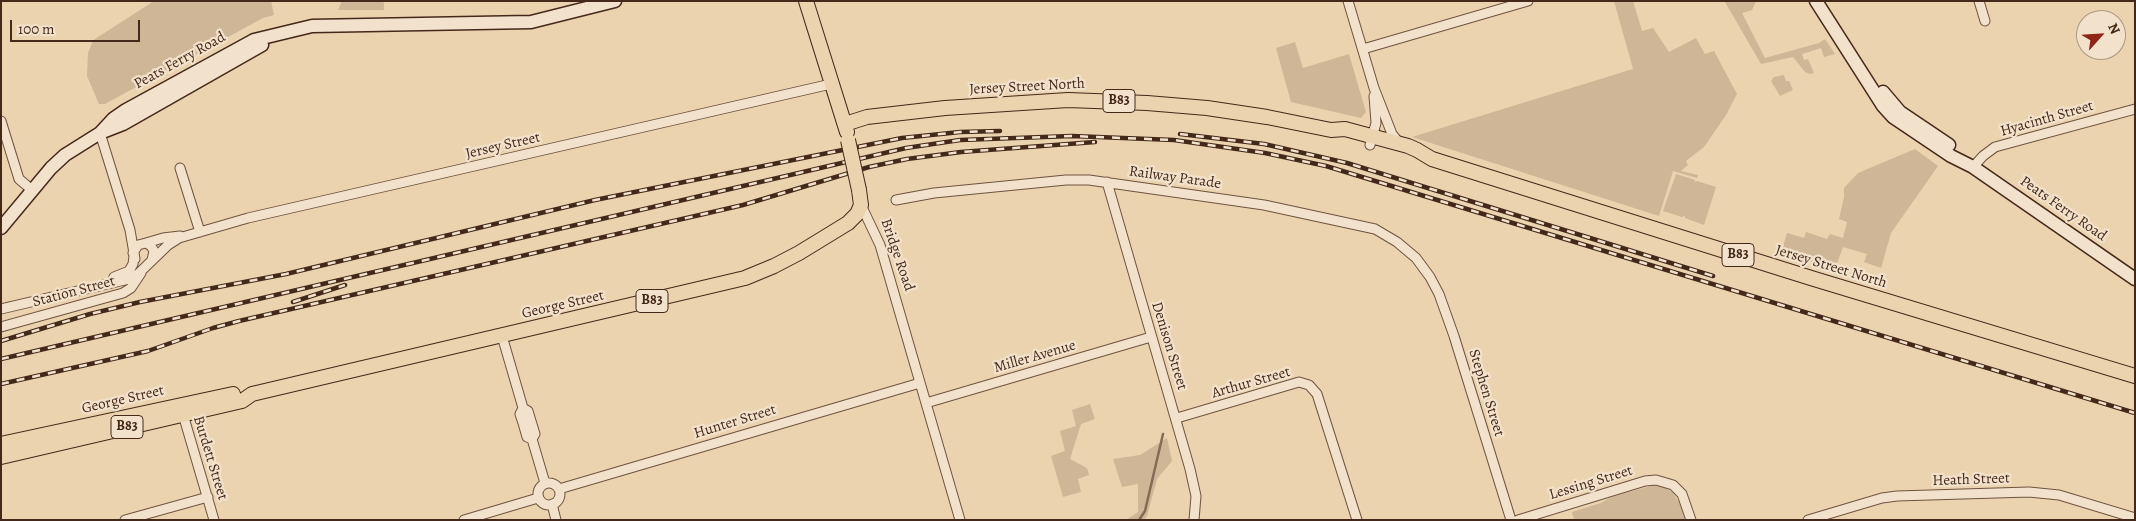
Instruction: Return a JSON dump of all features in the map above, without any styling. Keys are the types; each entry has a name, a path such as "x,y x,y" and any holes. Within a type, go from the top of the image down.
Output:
{"main road":[{"name":"Peats Ferry Road","path":"1,228 58,160 100,133 124,124 284,34 312,26 531,22 616,1"},
{"name":"Bridge Road","path":"806,1 845,124 861,206"},
{"name":"Peats Ferry Road","path":"1816,1 1888,112 1950,156 1973,167 2135,279"},
{"name":"Peats Ferry Road","path":"1825,1 1891,102 1900,112 1958,151 1973,167"},
{"name":"Jersey Street North","path":"845,124 867,117 937,109 1068,100 1147,103 1208,108 1267,117 1331,130 1342,137 1400,144 1417,150 1432,159 1811,278 2135,376"},
{"name":"Jersey Street North","path":"1371,140 1415,158 1432,159"},
{"name":"George Street","path":"1,457 241,393 252,394 745,278 774,266 834,234 854,219 861,206"},
{"name":"George Street","path":"1,444 182,409"}],"street":[{"path":"1348,1 1374,88 1392,134 1400,144"},
{"path":"1362,49 1528,1"},
{"path":"1979,1 1984,21"},
{"name":"Jersey Street","path":"145,243 166,237 200,232 248,218 831,84"},
{"path":"1371,140 1376,113 1374,88"},
{"name":"Hyacinth Street","path":"1973,167 1982,156 1995,147 2135,109"},
{"path":"1,121 18,179 32,190"},
{"path":"100,133 133,237 153,249 154,254 148,264 140,263 134,255 130,230"},
{"path":"180,168 200,232"},
{"name":"Railway Parade","path":"896,200 934,192 1066,180 1107,182 1264,205 1374,229 1406,248 1430,277"},
{"name":"Denison Street","path":"1107,182 1151,337 1177,418 1196,496 1194,520"},
{"name":"Bridge Road","path":"861,206 880,245 960,520"},
{"name":"Jersey Street","path":"148,264 171,242 182,236"},
{"path":"134,255 136,246 145,243"},
{"name":"Station Street","path":"1,303 123,275 132,266 134,255"},
{"name":"Station Street","path":"1,309 124,280 136,275 148,264"},
{"name":"Station Street","path":"1,327 126,292 134,285 148,264"},
{"name":"Stephen Street","path":"1430,277 1449,322 1511,520"},
{"path":"502,336 523,408 528,411 535,434 532,439 545,482"},
{"name":"Miller Avenue","path":"926,403 1151,337"},
{"name":"Hunter Street","path":"559,489 920,382"},
{"name":"Arthur Street","path":"1177,418 1299,382 1310,385 1317,394 1356,520"},
{"name":"Burdett Street","path":"182,409 214,520"},
{"name":"Lessing Street","path":"1518,520 1645,481 1656,480 1673,485 1682,494 1691,520"},
{"path":"545,482 555,484 559,489 558,500 552,504 542,503 538,498 539,487 545,482"},
{"name":"Heath Street","path":"1808,520 1882,498 1897,496 2029,492 2059,495 2135,518"},
{"path":"125,520 208,497"},
{"path":"464,520 538,498"},
{"path":"552,504 556,520"}],"shaded area":[{"path":"154,1 271,1 274,15 263,18 105,104 99,104 87,76 88,53 92,43 95,39"},
{"path":"342,1 381,1 384,3 384,10 338,10"},
{"path":"1614,1 1633,1 1642,31 1653,28 1669,52 1696,38 1705,54 1714,51 1737,94 1726,115 1704,147 1686,161 1688,165 1681,171 1698,175 1697,178 1673,171 1659,216 1412,137 1633,69"},
{"path":"1756,1 1752,10 1742,13 1765,58 1819,43 1825,39 1835,54 1824,57 1821,48 1802,54 1804,60 1808,59 1814,73 1810,74 1805,72 1793,57 1761,64 1725,2"},
{"path":"1295,42 1303,68 1349,54 1366,112 1361,118 1291,102 1276,48"},
{"path":"1784,75 1793,90 1780,96 1771,81 1774,77"},
{"path":"1915,149 1938,166 1891,233 1881,268 1864,262 1867,254 1843,247 1835,269 1781,253 1787,233 1804,238 1806,232 1827,239 1830,234 1843,238 1847,222 1839,219 1844,188 1858,173"},
{"path":"1676,174 1695,180 1695,182 1716,187 1704,225 1685,218 1685,216 1682,217 1663,211"},
{"path":"1090,404 1095,419 1081,424 1070,459 1087,468 1089,475 1078,479 1081,492 1063,497 1051,456 1065,451 1060,431 1076,426 1072,410"},
{"path":"1167,438 1172,461 1157,479 1147,516 1144,520 1126,520 1138,512 1138,484 1122,487 1113,459 1140,455"},
{"path":"1654,485 1666,488 1673,493 1680,504 1685,520 1574,520 1572,512 1601,503 1611,497"}],"waterway":[{"path":"1139,520 1145,511 1163,434"}],"railway":[{"path":"1,341 90,314 140,302 286,274 595,200 902,138 960,132 1000,131"},
{"path":"1180,134 1264,144 1347,163 1713,276"},
{"path":"1,359 906,148 960,140 1072,136 1174,140 1265,153 1326,166 2135,413"},
{"path":"1,384 148,351 239,321 743,205 869,167 907,159 961,152 1095,142"},
{"path":"293,302 345,285"}]}
